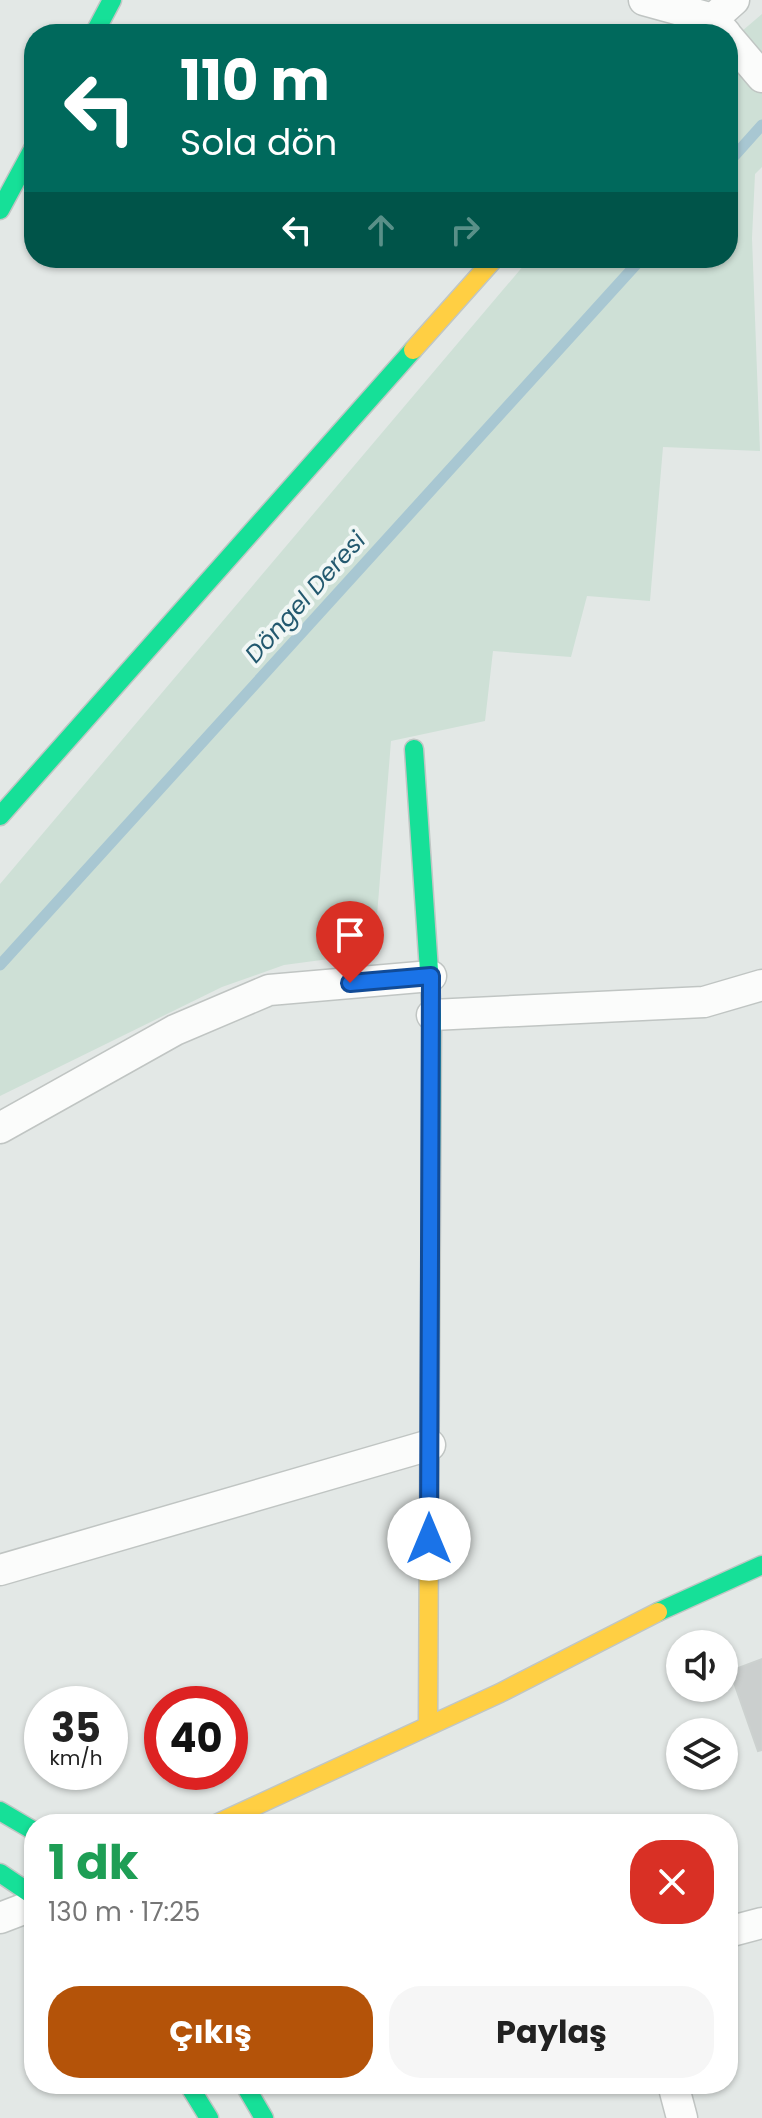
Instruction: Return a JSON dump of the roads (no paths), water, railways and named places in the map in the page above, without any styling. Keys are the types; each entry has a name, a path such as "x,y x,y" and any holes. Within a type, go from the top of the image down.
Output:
{"street":[{"path":"99,24 112,0"},
{"path":"644,0 716,24"},
{"path":"738,48 762,77"},
{"path":"0,210 24,166"},
{"path":"0,816 486,268"},
{"path":"414,749 432,1015 428,1726"},
{"path":"0,1128 175,1030 269,990 431,976"},
{"path":"432,1015 704,1002 762,985"},
{"path":"0,1570 430,1445"},
{"path":"238,1814 762,1565"},
{"path":"0,1811 24,1825"},
{"path":"0,1873 24,1889"},
{"path":"0,1918 24,1909"},
{"path":"738,1929 762,1923"},
{"path":"194,2094 209,2118"},
{"path":"257,2094 264,2118"},
{"path":"676,2094 682,2118"}],"waterway":[{"name":"Döngel Deresi","path":"738,152 762,125"},
{"name":"Döngel Deresi","path":"0,965 633,268"}]}
